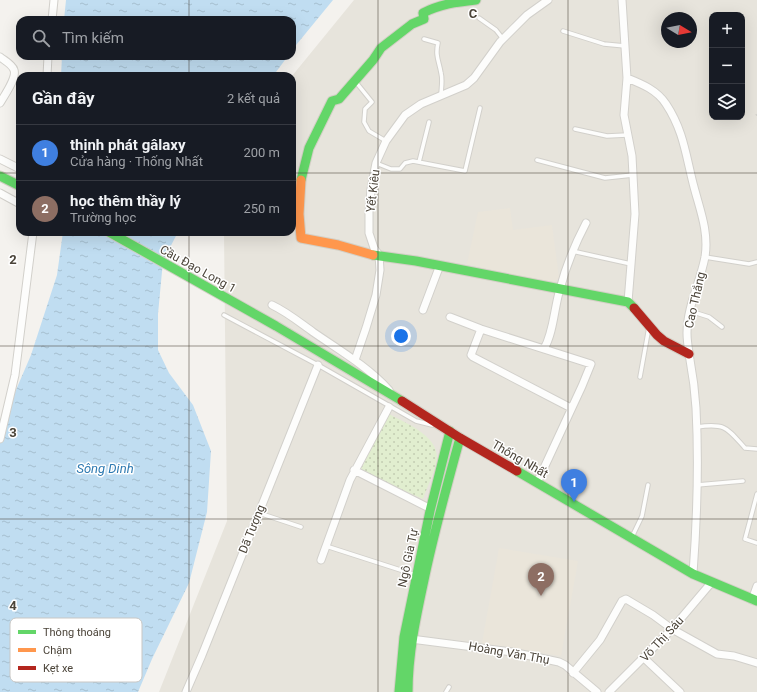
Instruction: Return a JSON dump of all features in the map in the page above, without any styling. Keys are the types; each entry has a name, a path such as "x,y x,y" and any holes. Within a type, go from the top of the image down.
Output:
{"main road":[{"path":"476,0 454,2 432,8 423,13 424,19 412,24 381,48 355,82 339,99 332,101 309,148 303,167 300,188 301,238 338,245 366,254 440,265 628,302 664,341 689,354"},
{"path":"0,176 16,184"},
{"name":"Cầu Đạo Long 1","path":"116,236 276,326"},
{"name":"Thống Nhất","path":"276,326 396,397 460,438 693,574 755,601"},
{"name":"Ngô Gia Tự","path":"408,692 408,638 424,560 431,509 446,429"},
{"name":"Ngô Gia Tự","path":"399,692 417,575 424,560 440,511 460,438"},
{"path":"431,509 440,511"}],"street":[{"path":"52,16 54,0"},
{"name":"Yết Kiêu","path":"355,360 376,295 380,270 379,255 374,248 369,233 371,189 376,163 386,141 405,115 421,104 466,84 474,78 503,39 527,15 548,0"},
{"path":"622,0 627,78 624,115 632,156 635,214 628,302"},
{"path":"0,57 15,71 14,77 0,102"},
{"path":"47,72 48,60"},
{"name":"Cao Thắng","path":"627,78 643,84 654,91 666,104 678,127 686,150 705,223 705,257 690,311 686,334 696,408 698,506 693,574"},
{"path":"0,159 16,167"},
{"path":"0,193 16,202"},
{"path":"544,349 548,340 560,289 572,251 586,223"},
{"path":"0,439 15,375 32,236"},
{"path":"423,310 440,265"},
{"path":"272,305 285,312 355,360 377,377 396,397"},
{"path":"450,317 481,329 591,364 538,483"},
{"path":"481,329 472,350 471,355 473,357 571,408"},
{"name":"Dã Tượng","path":"186,692 318,365"},
{"path":"321,560 343,496 354,470 390,407"},
{"path":"354,470 431,509"},
{"name":"Võ Thị Sáu","path":"609,692 672,629 712,583"},
{"path":"755,601 757,586"},
{"path":"573,673 600,640 622,601 626,599 635,603 672,629 717,654 734,656 757,663"},
{"name":"Hoàng Văn Thụ","path":"408,638 512,652 559,662 566,665 573,673 597,692"},
{"path":"644,658 680,692"}],"lane":[{"path":"479,18 496,30 503,39"},
{"path":"563,31 604,44 625,46"},
{"path":"424,39 438,43 436,54 440,62 440,69 442,73 441,95"},
{"path":"355,82 372,102 366,109 364,122 369,131 386,141"},
{"path":"376,163 391,168 400,169 406,163 419,162 465,171 480,108"},
{"path":"419,162 429,122"},
{"path":"575,129 607,136 627,135"},
{"path":"537,160 604,178 633,175"},
{"path":"572,251 631,264"},
{"path":"705,257 749,264 757,262"},
{"path":"690,311 709,317 722,327"},
{"path":"224,315 318,365 416,421 446,429"},
{"path":"640,377 649,326"},
{"path":"696,427 711,425 726,428 745,448 757,449"},
{"path":"697,485 743,481"},
{"path":"632,538 642,516 648,485"},
{"path":"757,494 745,539 757,543"},
{"path":"259,513 301,527"},
{"path":"326,546 417,575"},
{"path":"446,692 449,687"}],"shaded area":[{"path":"354,0 757,0 757,692 159,692 227,521 224,236 296,236 295,72"},
{"path":"510,208 513,230 552,225 559,278 551,284 467,264 478,212"},
{"path":"499,548 578,561 561,656 482,643"}],"green space":[{"path":"389,414 414,427 429,439 434,446 437,455 436,464 423,499 360,471"}],"water":[{"path":"66,0 333,0 296,45 296,16 64,16"},
{"path":"62,60 285,60 276,72 61,72"},
{"name":"Sông Dinh","path":"62,236 176,236 163,261 158,314 158,350 169,373 193,405 211,451 207,512 189,583 152,659 138,692 0,692 0,427 31,355 57,275"}],"traffic: fast":[{"path":"301,180 309,148 332,101 339,99 373,60 381,48 412,24 424,19 423,13 442,5 476,0"},
{"path":"0,176 16,184"},
{"path":"116,236 276,326 402,401"},
{"path":"373,255 416,261 628,302 634,308"},
{"path":"399,692 404,637 430,511 450,431"},
{"path":"408,692 411,650 418,608 436,526 460,438"},
{"path":"517,471 693,574 757,601"}],"traffic: slow":[{"path":"301,180 299,214 301,238 338,245 373,255"}],"traffic: jam":[{"path":"634,308 664,341 689,354"},
{"path":"402,401 460,438 517,471"}],"place":[{"name":"thịnh phát gâlaxy","path":"574,502"},
{"name":"học thêm thầy lý","path":"541,596"}]}
